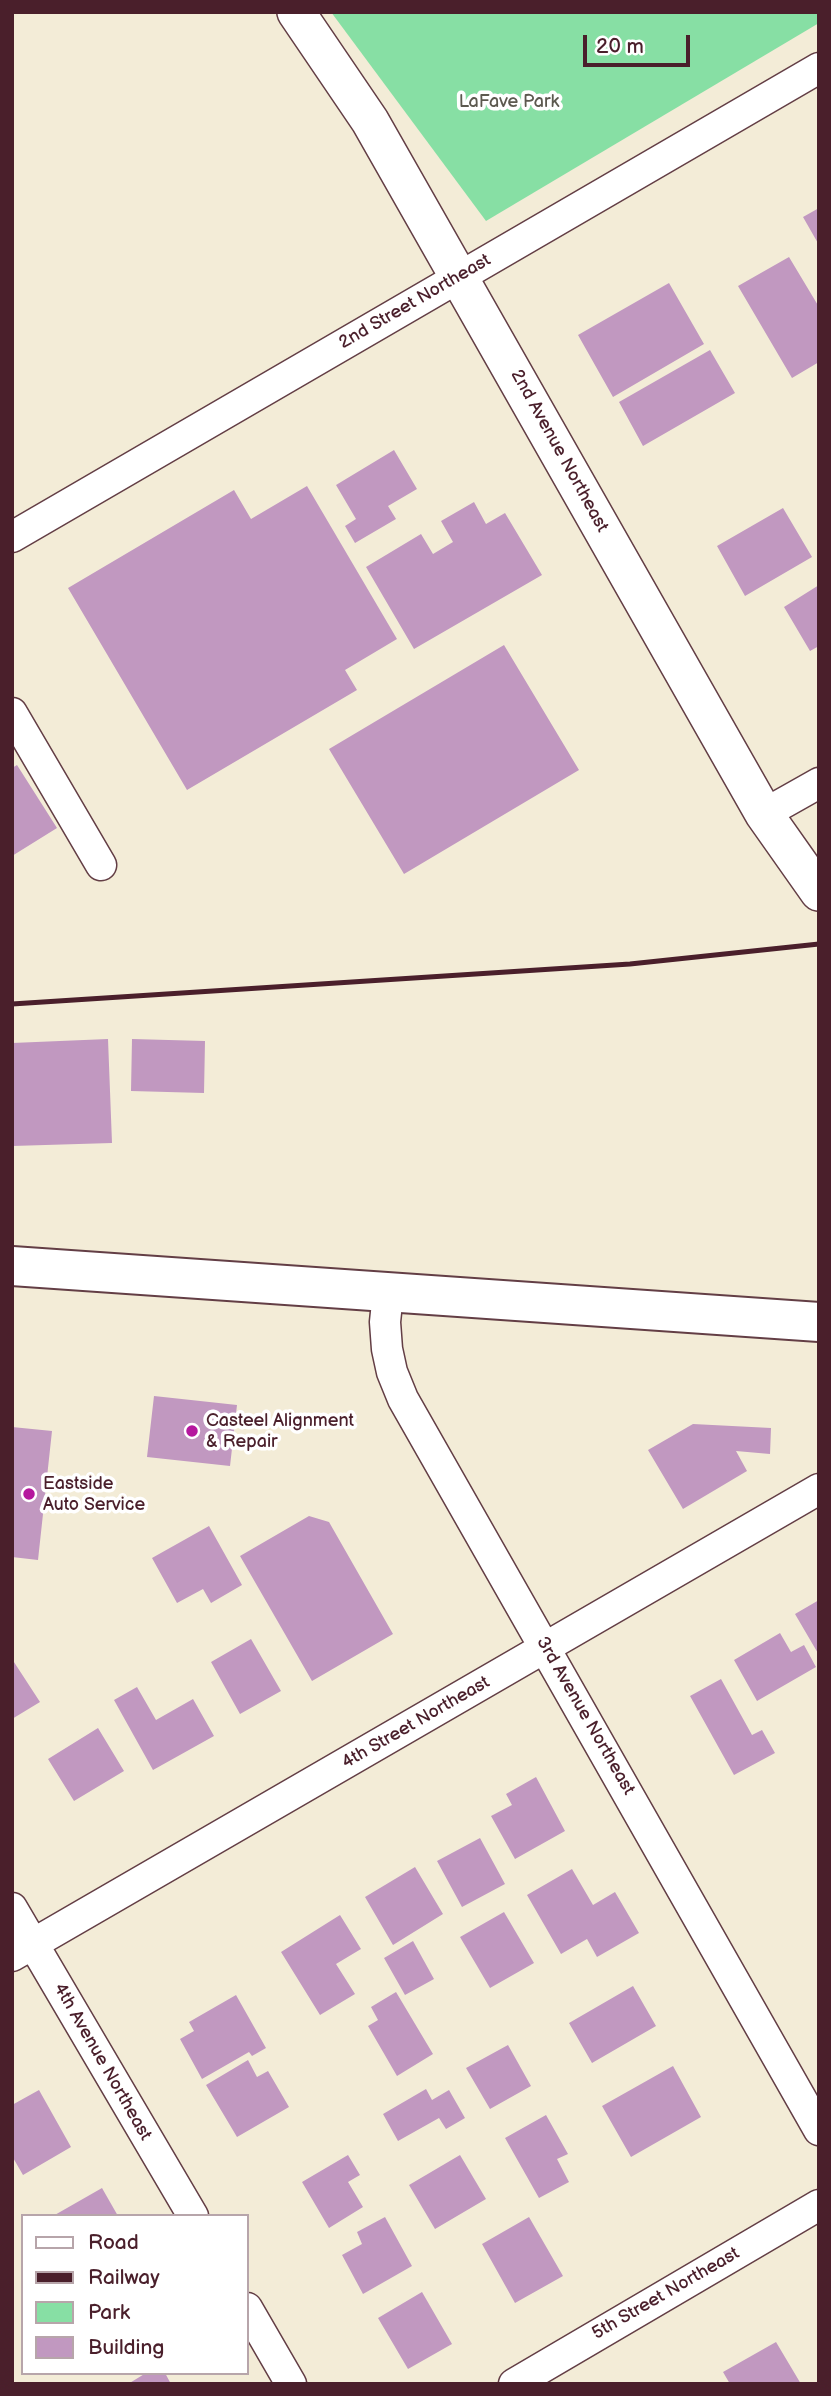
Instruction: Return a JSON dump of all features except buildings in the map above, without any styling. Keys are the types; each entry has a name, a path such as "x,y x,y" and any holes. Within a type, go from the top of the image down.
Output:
{"main road":[{"path":"12,1266 819,1322"}],"street":[{"name":"2nd Avenue Northeast","path":"296,12 370,121 460,275 764,814 819,892"},
{"name":"2nd Street Northeast","path":"12,537 819,68"},
{"path":"12,713 101,864"},
{"path":"764,814 819,783"},
{"name":"3rd Avenue Northeast","path":"388,1293 385,1322 387,1349 400,1390 819,2130"},
{"name":"4th Street Northeast","path":"23,1950 819,1489"},
{"name":"4th Avenue Northeast","path":"12,1908 23,1950 191,2214"},
{"name":"5th Street Northeast","path":"514,2384 819,2205"},
{"path":"248,2310 291,2384"}],"green space":[{"name":"LaFave Park","path":"331,12 819,12 819,23 486,221"}],"railway":[{"path":"12,1004 630,964 819,944"}],"place":[{"name":"Casteel Alignment & Repair","path":"192,1431"},
{"name":"Eastside Auto Service","path":"29,1494"}]}
